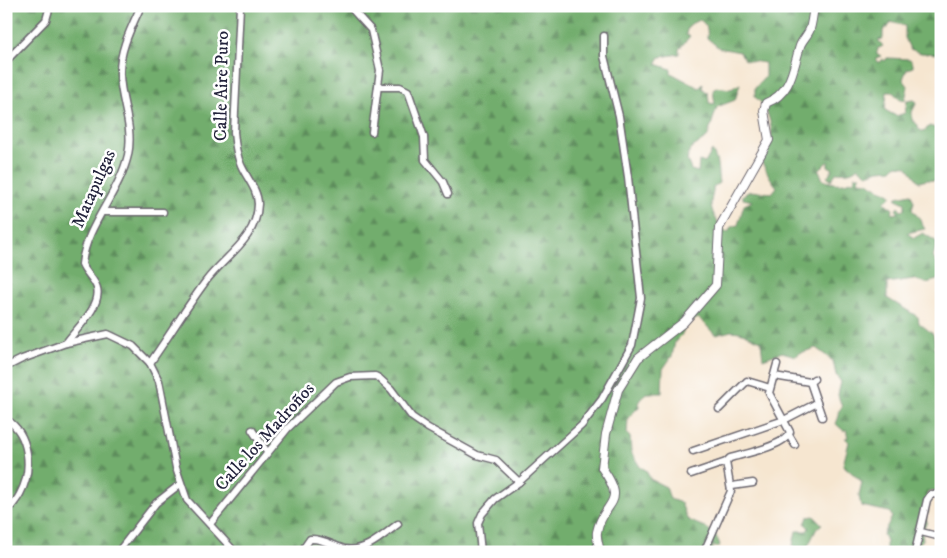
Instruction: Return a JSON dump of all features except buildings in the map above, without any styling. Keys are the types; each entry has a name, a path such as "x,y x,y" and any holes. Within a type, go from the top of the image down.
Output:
{"street":[{"path":"6,61 46,20 50,6"},
{"name":"Matapulgas","path":"66,343 95,305 97,287 82,264 84,247 103,212 128,155 130,123 123,96 120,75 121,61 141,6"},
{"name":"Calle Aire Puro","path":"150,363 207,280 242,244 254,220 258,204 256,192 240,164 235,149 240,6"},
{"path":"349,6 371,30 380,70 372,132"},
{"path":"600,552 596,534 601,520 613,503 613,484 602,468 606,434 618,390 638,358 684,322 716,285 719,228 769,140 764,111 766,103 775,100 784,92 794,71 801,44 810,31 814,6"},
{"path":"481,552 478,523 482,514 495,499 519,482 582,426 602,399 632,345 641,298 619,116 604,56 604,36"},
{"path":"378,87 400,87 408,91 424,137 425,160 442,182 448,194"},
{"path":"103,212 163,212"},
{"path":"6,367 66,343 108,334 132,346 150,363 159,381 180,485 187,500 232,550"},
{"path":"777,364 769,393 795,445"},
{"name":"Calle los Madroños","path":"210,524 288,428 336,382 350,377 375,376 391,389 412,416 428,428 476,455 496,460 519,482"},
{"path":"774,376 812,380 822,417"},
{"path":"720,409 747,381 770,388"},
{"path":"693,451 784,420 817,403"},
{"path":"6,419 20,432 26,449 29,470 20,494 6,513"},
{"path":"252,430 267,452"},
{"path":"691,474 726,462 730,458 776,444 789,435"},
{"path":"704,552 732,486 726,462"},
{"path":"732,486 753,483"},
{"path":"118,552 156,503 180,485"},
{"path":"915,552 927,500 931,494 941,495"},
{"path":"301,552 310,539 318,538 346,549 369,545 398,524"},
{"path":"921,532 941,537"}],"green space":[{"path":"6,6 941,6 941,56 940,54 921,53 910,49 905,38 905,26 891,22 887,29 887,25 883,31 883,39 878,40 883,46 877,49 876,53 881,56 876,58 877,62 881,62 882,59 885,61 887,58 910,59 913,64 913,67 907,69 903,79 908,86 905,100 898,98 893,92 887,92 885,110 896,116 905,113 907,101 914,100 917,102 912,112 912,120 918,125 918,129 924,132 929,126 936,128 941,123 941,181 927,180 919,182 907,166 896,165 892,169 879,170 867,174 858,167 848,172 837,172 831,180 827,177 833,169 828,166 828,161 819,170 823,180 836,183 855,180 855,176 860,176 859,181 868,182 892,196 884,202 893,209 892,214 899,213 896,210 898,207 901,211 905,209 905,203 896,199 897,197 911,194 914,202 912,210 921,220 925,229 907,233 914,238 923,233 937,242 933,257 937,264 941,262 941,279 926,283 913,279 887,283 887,298 918,317 919,323 933,334 935,344 933,348 941,350 941,493 932,490 927,494 927,510 929,512 925,515 927,522 922,531 923,540 920,543 918,552 886,552 886,541 883,534 892,517 890,512 861,506 859,495 862,482 843,465 849,442 845,438 848,438 846,429 844,431 836,424 839,416 838,412 842,407 838,395 841,382 836,375 833,361 816,348 796,356 782,352 763,359 761,341 740,332 731,331 716,335 698,318 686,325 681,336 675,342 672,356 663,369 662,393 646,393 639,401 639,407 628,418 627,434 630,437 631,452 640,467 646,470 650,479 666,487 670,499 681,503 687,519 714,534 720,545 716,548 713,544 713,552 6,552","holes":["700,20 706,26 707,38 719,48 740,52 745,60 765,63 765,77 755,88 755,97 763,106 769,118 771,137 768,147 759,159 777,187 772,193 750,191 743,195 743,199 753,201 744,205 738,225 731,227 728,233 716,220 711,207 713,187 719,183 717,163 712,151 705,163 699,161 698,172 691,170 687,160 690,149 707,138 717,107 735,100 740,84 731,89 716,87 713,90 715,104 709,103 708,93 702,88 703,84 699,88 671,73 671,69 656,64 660,57 679,54 679,49 690,36 686,35 688,27"]},
{"path":"814,516 822,524 817,528 805,552 797,552 793,545 796,531 807,531 809,528 805,524 808,517"}]}
